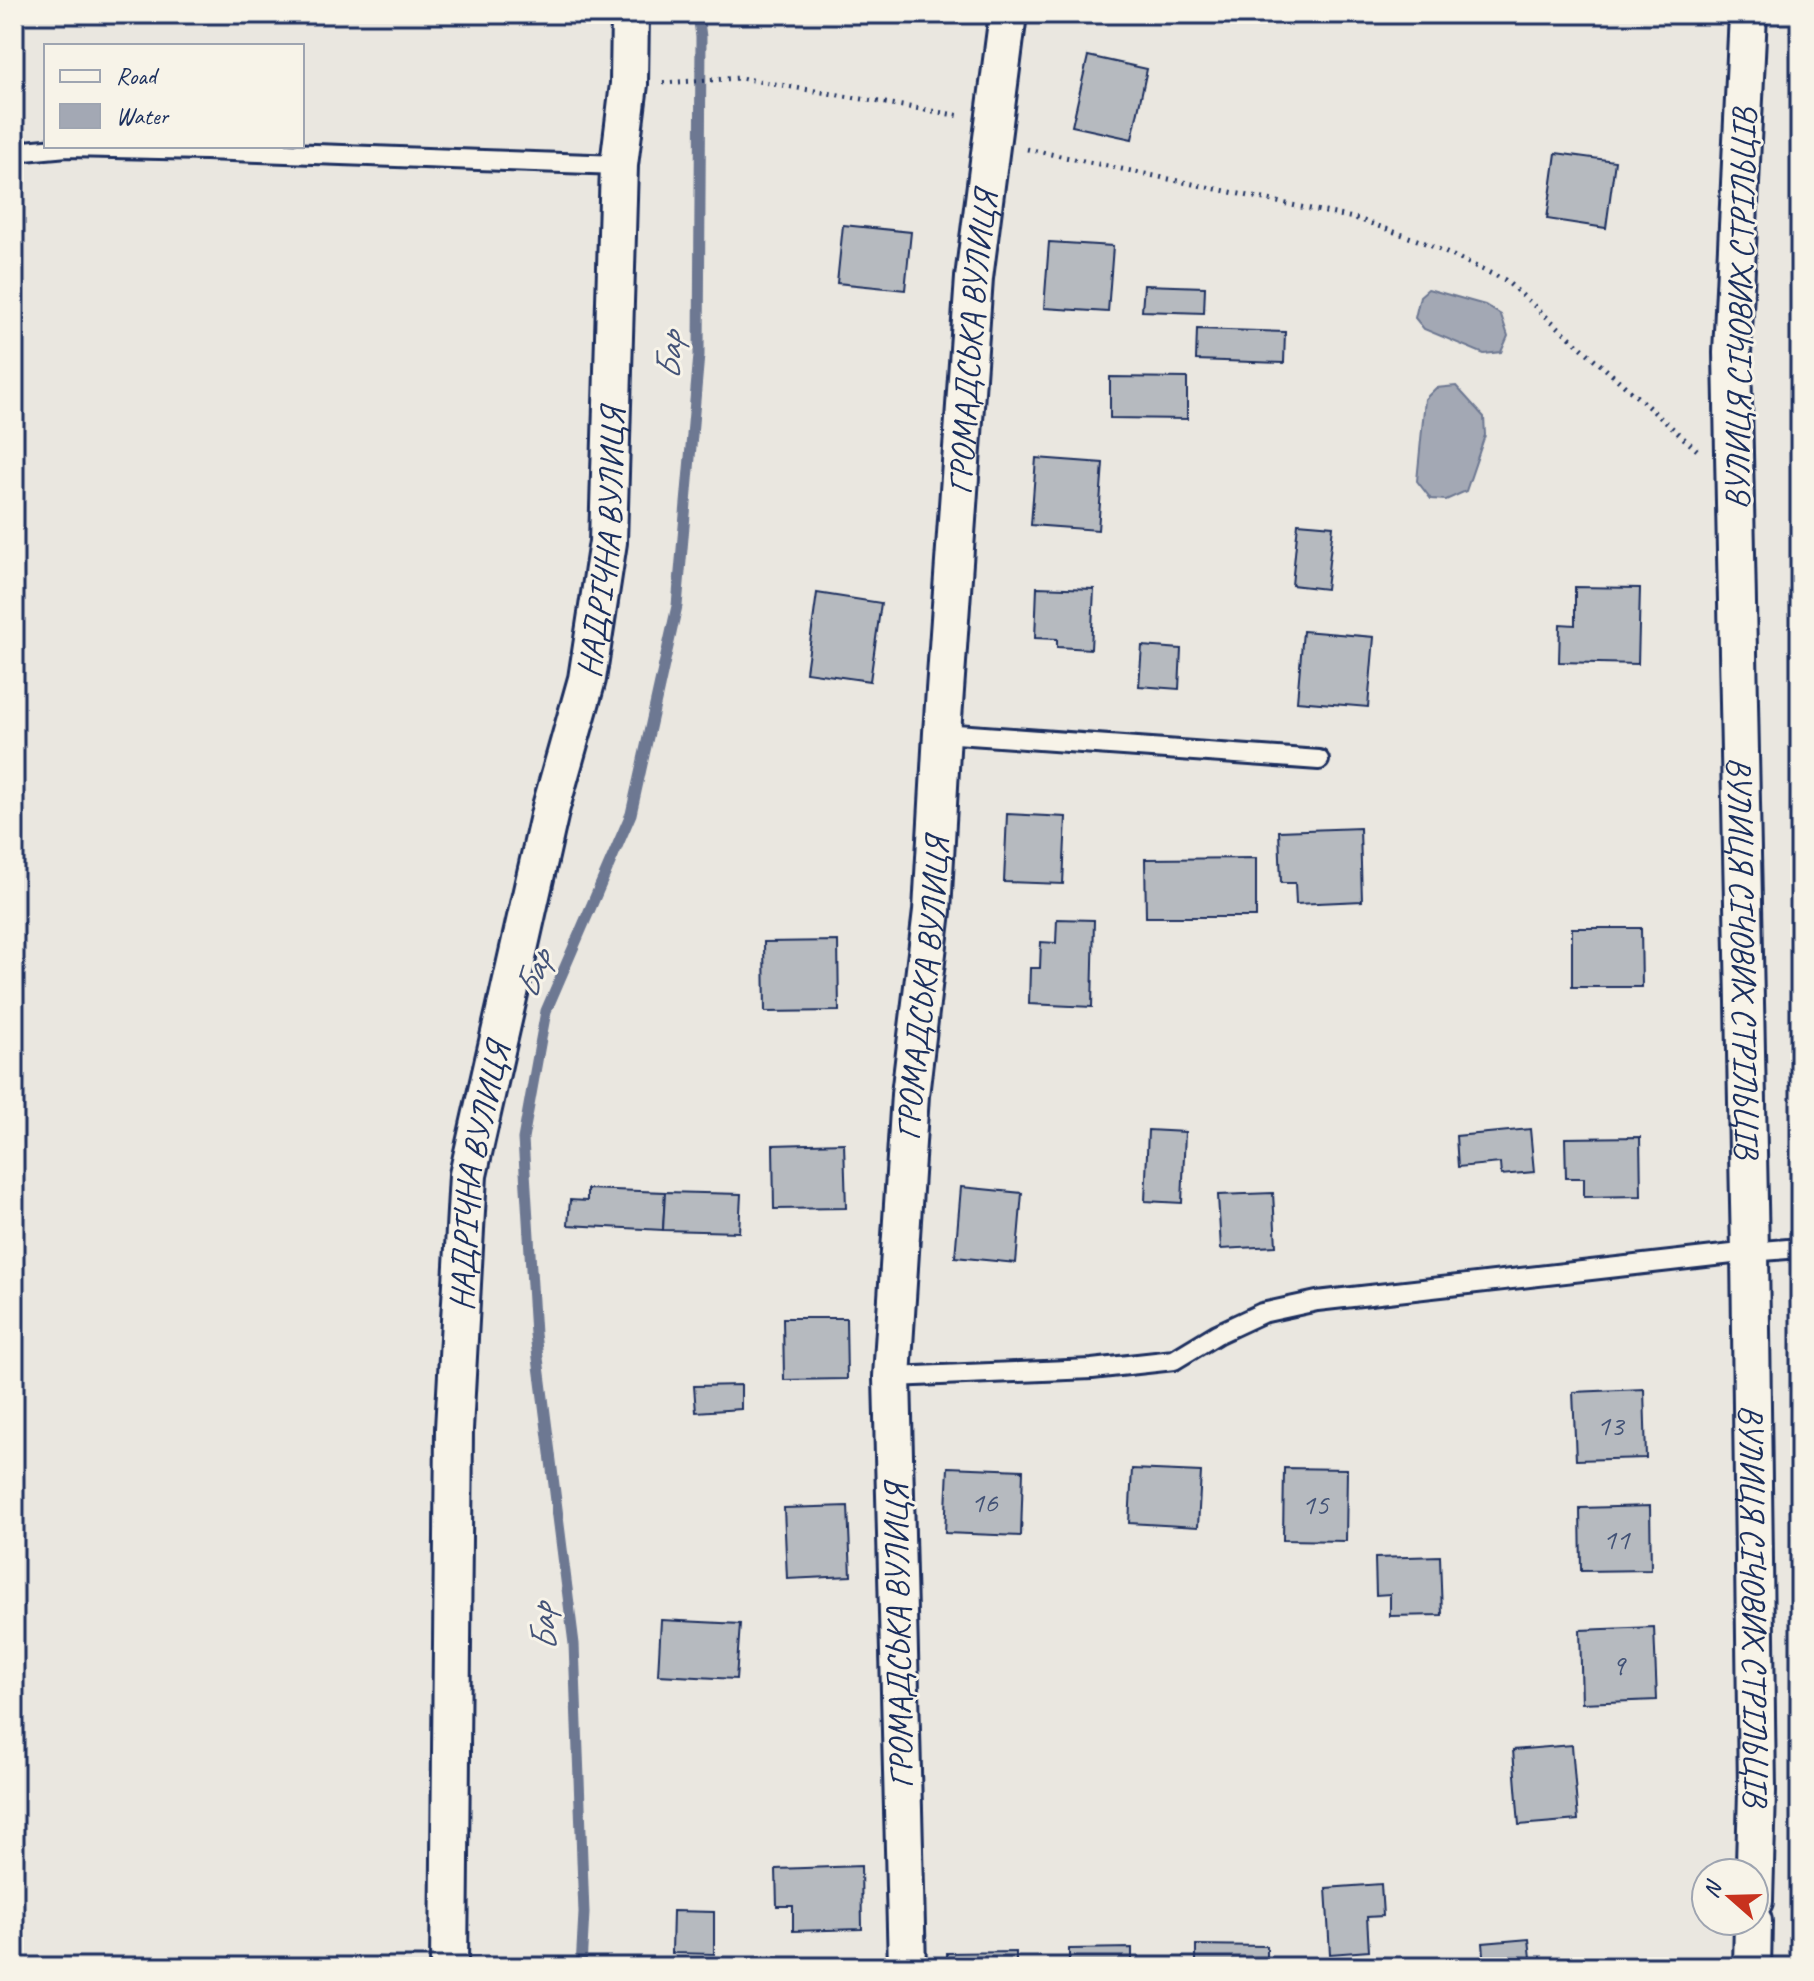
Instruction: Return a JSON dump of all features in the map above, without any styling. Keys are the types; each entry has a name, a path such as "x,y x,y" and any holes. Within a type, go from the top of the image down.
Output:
{"street":[{"name":"НАДРІЧНА ВУЛИЦЯ","path":"449,1967 454,1429 468,1175 551,807 587,679 608,542 619,165 629,84 630,14"},
{"name":"ГРОМАДСЬКА ВУЛИЦЯ","path":"907,1967 892,1377 910,1095 932,911 974,278 1008,14"},
{"name":"ВУЛИЦЯ СІЧОВИХ СТРІЛЬЦІВ","path":"1748,14 1732,353 1750,1252 1755,1857"},
{"path":"1752,1967 1753,1937"}],"lane":[{"path":"14,152 56,148"},
{"path":"127,148 619,165"},
{"path":"942,733 1319,760"},
{"path":"892,1377 1092,1369 1174,1360 1217,1334 1262,1313 1317,1301 1800,1248"}],"path":[{"path":"662,83 740,78 963,116 1024,148 1358,219 1423,242 1505,280 1734,483"}],"water":[{"path":"1428,289 1485,305 1501,315 1508,336 1501,352 1484,354 1424,329 1415,318 1420,296"},
{"path":"1456,386 1484,417 1485,435 1466,491 1446,500 1431,499 1417,481 1425,399 1436,388"}],"building":[{"path":"198,14 235,14 236,19 198,22"},
{"path":"1088,56 1147,69 1132,139 1072,126"},
{"path":"1556,153 1615,161 1606,228 1547,219"},
{"path":"843,225 911,232 905,290 837,283"},
{"path":"1049,242 1113,246 1108,312 1044,308"},
{"path":"1144,285 1205,287 1204,313 1142,311"},
{"path":"1197,329 1285,332 1284,363 1196,360"},
{"path":"1110,377 1187,378 1187,419 1110,418"},
{"path":"1036,458 1103,463 1098,530 1031,525"},
{"path":"1298,523 1333,526 1326,589 1292,585"},
{"path":"1037,587 1094,589 1091,649 1057,647 1057,639 1035,638"},
{"path":"1575,587 1640,588 1638,664 1559,662 1560,624 1575,625"},
{"path":"817,593 881,603 870,681 806,672"},
{"path":"1303,631 1374,637 1368,707 1297,701"},
{"path":"1142,646 1181,649 1179,689 1139,686"},
{"path":"1007,814 1066,817 1063,884 1004,882"},
{"path":"1360,828 1362,901 1296,904 1295,883 1281,883 1279,831"},
{"path":"1256,858 1256,917 1146,917 1145,859"},
{"path":"1057,919 1094,920 1092,1007 1029,1004 1030,968 1040,968 1041,942 1056,943"},
{"path":"1572,928 1641,928 1642,987 1572,987"},
{"path":"838,941 839,1011 765,1012 764,942"},
{"path":"1530,1129 1534,1172 1501,1175 1500,1163 1458,1167 1456,1136"},
{"path":"1148,1130 1185,1132 1182,1203 1145,1201"},
{"path":"1640,1137 1641,1196 1584,1197 1584,1178 1566,1178 1565,1138"},
{"path":"844,1143 846,1208 774,1209 773,1145"},
{"path":"961,1187 1022,1193 1016,1263 955,1257"},
{"path":"587,1189 665,1192 663,1230 568,1225 570,1200 587,1201"},
{"path":"665,1192 741,1194 739,1232 663,1230"},
{"path":"1273,1193 1276,1246 1221,1249 1218,1195"},
{"path":"783,1318 846,1318 847,1379 784,1380"},
{"path":"741,1385 741,1409 696,1412 694,1386"},
{"path":"1644,1389 1646,1458 1576,1460 1573,1392"},
{"path":"948,1467 1023,1470 1021,1536 945,1533"},
{"path":"1284,1468 1347,1469 1346,1541 1283,1540"},
{"path":"1132,1469 1201,1472 1198,1527 1129,1523"},
{"path":"848,1506 851,1576 787,1579 784,1508"},
{"path":"1650,1506 1651,1570 1581,1571 1580,1508"},
{"path":"1440,1556 1442,1615 1390,1616 1390,1594 1376,1595 1375,1558"},
{"path":"661,1620 740,1624 736,1679 658,1675"},
{"path":"1654,1627 1657,1700 1582,1703 1580,1630"},
{"path":"1572,1745 1578,1820 1519,1825 1513,1750"},
{"path":"861,1866 862,1929 793,1931 793,1906 777,1906 776,1869"},
{"path":"1381,1884 1383,1916 1367,1917 1369,1951 1330,1954 1326,1888"},
{"path":"673,1911 714,1912 714,1954 672,1953"},
{"path":"1529,1939 1532,1967 1485,1967 1483,1943"},
{"path":"1196,1945 1267,1946 1267,1967 1196,1967"},
{"path":"1132,1948 1132,1967 1069,1967 1069,1949"},
{"path":"1016,1952 1016,1967 947,1967 947,1953"}],"waterway":[{"name":"Бар","path":"581,1967 584,1913 574,1644 535,1334 523,1139 546,1011 631,814 677,606 699,355 701,37 698,14"}]}
